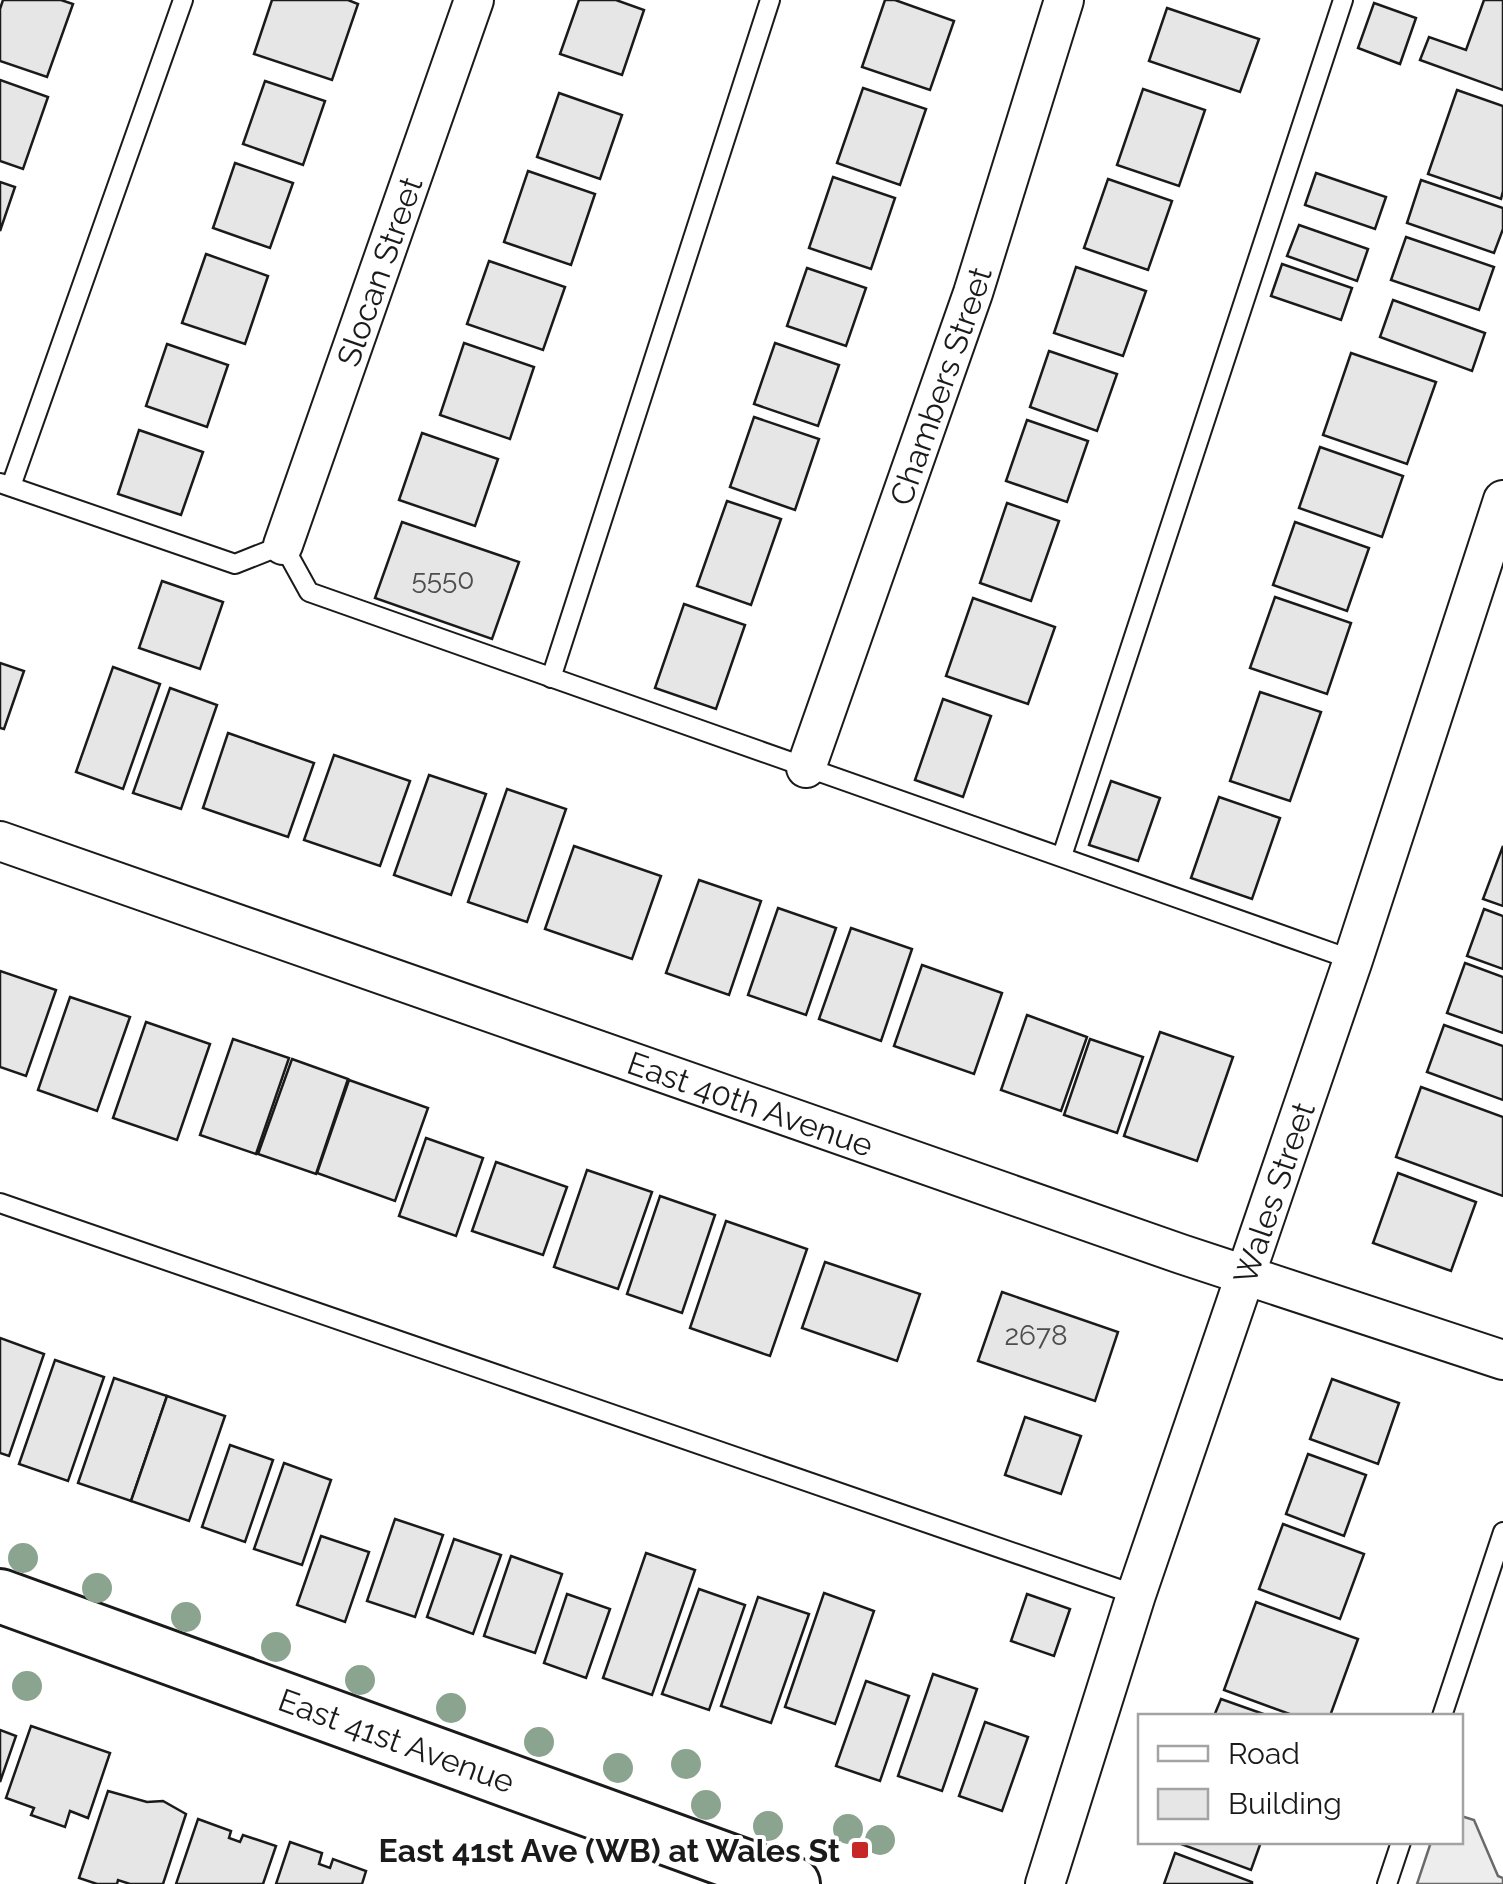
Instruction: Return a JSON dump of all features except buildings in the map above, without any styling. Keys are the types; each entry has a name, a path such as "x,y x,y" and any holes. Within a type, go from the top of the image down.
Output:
{"main road":[{"name":"East 41st Avenue","path":"0,1596 793,1884"}],"street":[{"name":"Slocan Street","path":"283,545 474,0"},
{"name":"Chambers Street","path":"806,768 974,293 1064,0"},
{"name":"Wales Street","path":"1045,1884 1136,1596 1353,960 1503,500"},
{"name":"East 40th Avenue","path":"0,842 1245,1275 1503,1360"}],"lane":[{"path":"183,0 6,484 235,564 283,545 309,592 1353,960"},
{"path":"551,678 770,0"},
{"path":"1062,856 1343,0"},
{"path":"0,1203 1136,1596"},
{"path":"1443,1714 1503,1532"},
{"path":"1387,1884 1400,1844"}],"shaded area":[{"path":"1463,1817 1474,1820 1498,1876 1503,1878 1503,1884 1417,1884 1430,1844 1463,1844"}],"place":[{"name":"East 41st Ave (WB) at Wales St","path":"860,1850"}]}
